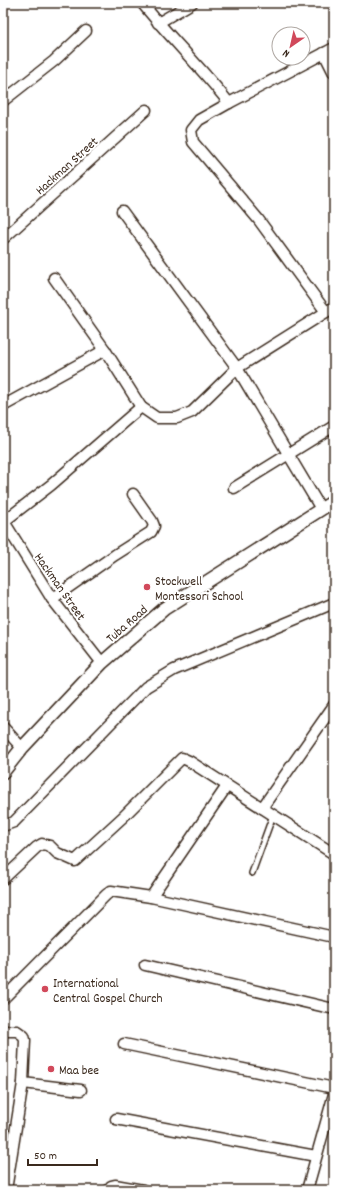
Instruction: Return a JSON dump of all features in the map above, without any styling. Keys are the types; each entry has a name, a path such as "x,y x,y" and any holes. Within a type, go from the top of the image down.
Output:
{"street":[{"path":"142,3 158,23 196,63 229,103"},
{"path":"158,23 192,3"},
{"path":"3,101 54,61 86,31"},
{"path":"54,278 105,350 141,407 157,418 176,418 192,412 237,368 330,309 258,219 193,142 191,130 199,120 334,48"},
{"path":"324,53 334,73"},
{"name":"Hackman Street","path":"3,239 146,110"},
{"path":"122,211 237,368 321,509"},
{"path":"3,406 105,350"},
{"path":"3,522 51,485 141,407"},
{"path":"234,488 334,426"},
{"path":"52,599 114,555 151,532 154,526 152,521 133,494"},
{"name":"Tuba Road","path":"3,772 22,748 102,663 164,609 334,501"},
{"name":"Hackman Street","path":"3,522 52,599 102,663"},
{"path":"3,826 14,822 146,687 174,670 334,603"},
{"path":"262,808 334,705"},
{"path":"3,727 22,748"},
{"path":"3,879 42,844 50,846 57,853 75,861 123,817 182,758 190,761 334,854"},
{"path":"151,897 227,786"},
{"path":"3,999 111,891 151,897 334,937"},
{"path":"145,965 334,1009"},
{"path":"3,1031 17,1031 24,1036 23,1083 5,1187"},
{"path":"124,1044 334,1088"},
{"path":"23,1083 81,1090"},
{"path":"307,1190 334,1094"},
{"path":"116,1119 316,1156"},
{"path":"109,1190 111,1186 115,1185 143,1190"}],"lane":[{"path":"252,873 273,815"}],"place":[{"name":"Stockwell Montessori School","path":"147,587"},
{"name":"International Central Gospel Church","path":"45,989"},
{"name":"Maa bee","path":"51,1069"}]}
